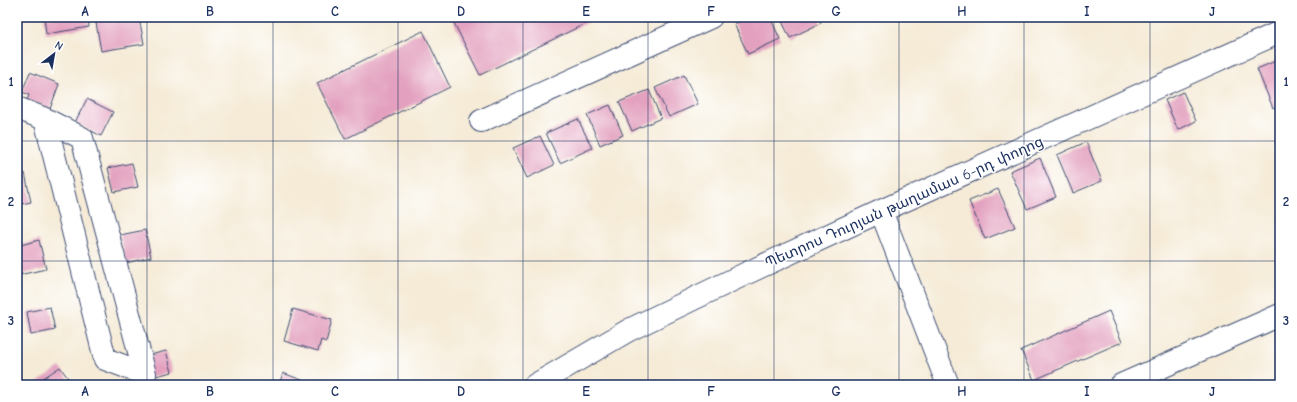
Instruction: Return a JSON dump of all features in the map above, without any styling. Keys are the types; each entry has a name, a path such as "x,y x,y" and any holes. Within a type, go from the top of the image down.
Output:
{"street":[{"path":"481,121 711,17"},
{"name":"Պետրոս Դուրյան թաղամաս 6-րդ փողոց","path":"535,385 629,330 747,273 1280,32"},
{"path":"17,108 45,119 82,138 145,374 105,359 45,119"},
{"path":"882,211 948,385"},
{"path":"1121,385 1280,315"}],"building":[{"path":"44,17 88,17 89,27 46,34"},
{"path":"95,17 139,17 144,44 101,51"},
{"path":"451,17 599,17 480,75"},
{"path":"750,17 770,17 780,39 748,54 734,24"},
{"path":"780,17 818,17 821,23 790,38"},
{"path":"423,31 450,87 345,139 317,83"},
{"path":"1280,59 1280,105 1273,108 1257,69"},
{"path":"30,72 59,84 50,109 27,100 29,95 22,92"},
{"path":"684,75 698,104 669,117 655,88"},
{"path":"649,90 661,118 632,131 619,102"},
{"path":"1183,92 1196,121 1178,130 1165,100"},
{"path":"87,99 113,112 101,136 75,122"},
{"path":"610,105 623,135 600,145 587,115"},
{"path":"578,119 592,148 560,163 546,133"},
{"path":"540,136 554,165 527,178 513,148"},
{"path":"1086,142 1102,181 1073,193 1057,155"},
{"path":"1040,158 1056,197 1027,209 1010,171"},
{"path":"132,163 138,187 114,192 108,168"},
{"path":"25,173 31,202 17,205 17,175"},
{"path":"998,189 1015,227 985,239 969,201"},
{"path":"145,230 151,257 126,263 120,235"},
{"path":"39,240 46,269 19,275 17,267 17,246"},
{"path":"50,307 55,330 31,335 27,312"},
{"path":"293,309 332,320 326,342 321,340 318,351 284,341"},
{"path":"1109,311 1122,342 1034,380 1021,350"},
{"path":"166,351 172,372 148,378 142,357"},
{"path":"60,367 73,385 33,385"},
{"path":"283,373 307,382 306,385 279,385"}]}
